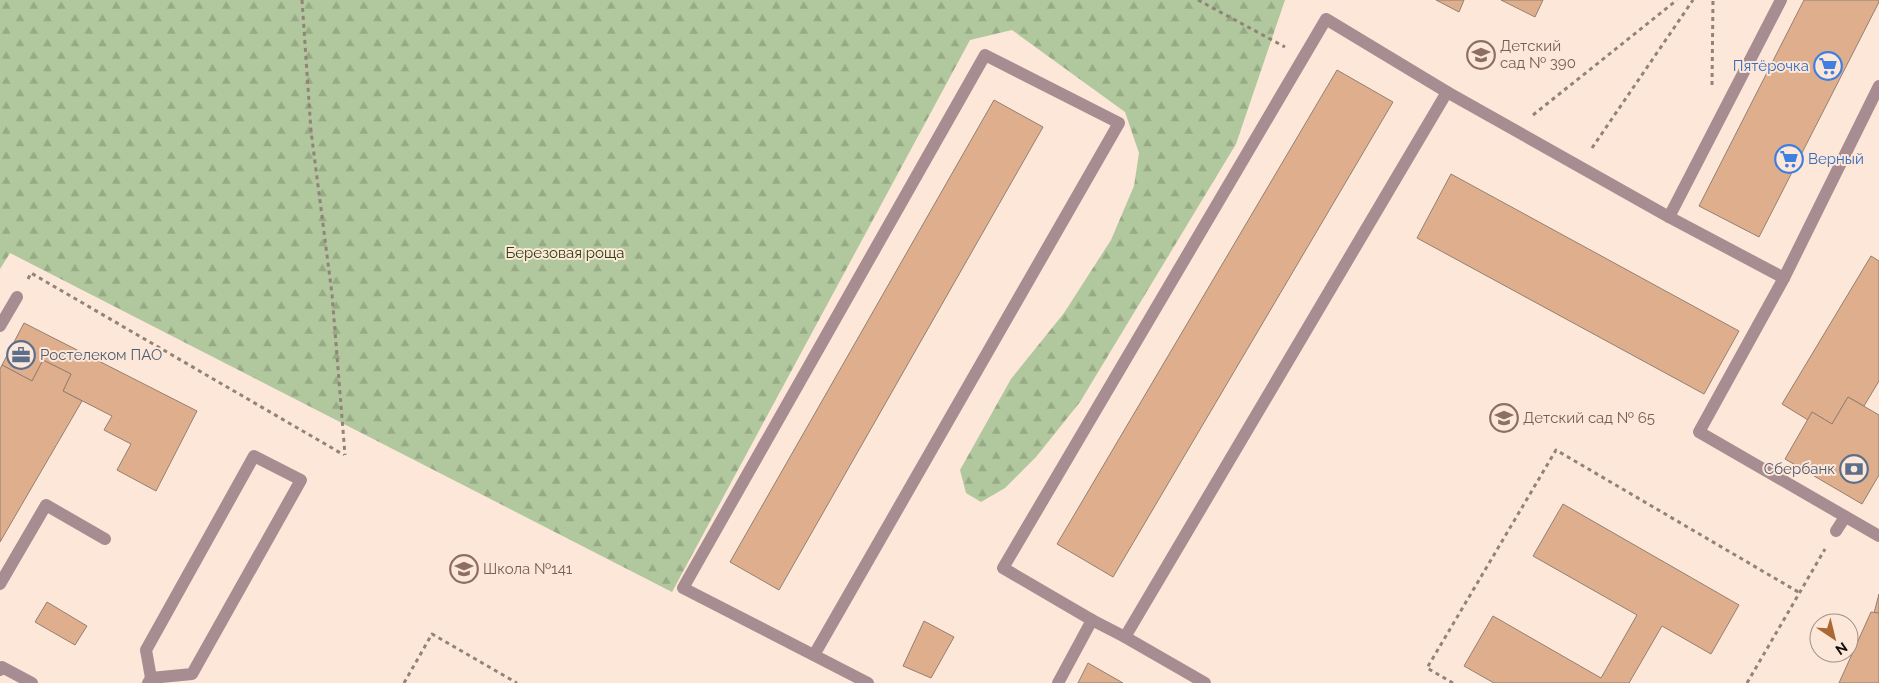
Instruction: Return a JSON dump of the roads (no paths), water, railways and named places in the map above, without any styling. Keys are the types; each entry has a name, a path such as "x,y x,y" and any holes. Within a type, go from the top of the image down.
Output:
{"lane":[{"path":"1669,217 1781,0"},
{"path":"1205,683 1003,568 1326,20 1514,130 1669,217 1784,278"},
{"path":"814,655 1119,123 985,55 683,588 868,683"},
{"path":"1879,86 1875,101 1784,278 1699,432 1879,536"},
{"path":"1125,637 1448,92"},
{"path":"0,326 17,297"},
{"path":"254,456 301,480 192,674 150,681 146,650 254,456"},
{"path":"0,584 46,505 105,539"},
{"path":"1836,531 1845,517"},
{"path":"1058,683 1092,620"},
{"path":"0,670 2,667 32,683"}],"place":[{"name":"Детский сад № 390","path":"1481,55"},
{"name":"Пятёрочка","path":"1828,66"},
{"name":"Верный","path":"1789,159"},
{"name":"Ростелеком ПАО","path":"21,355"},
{"name":"Детский сад № 65","path":"1504,418"},
{"name":"Сбербанк","path":"1854,469"},
{"name":"Школа №141","path":"464,569"}],"park label":[{"name":"Березовая роща","path":"565,253"}]}
